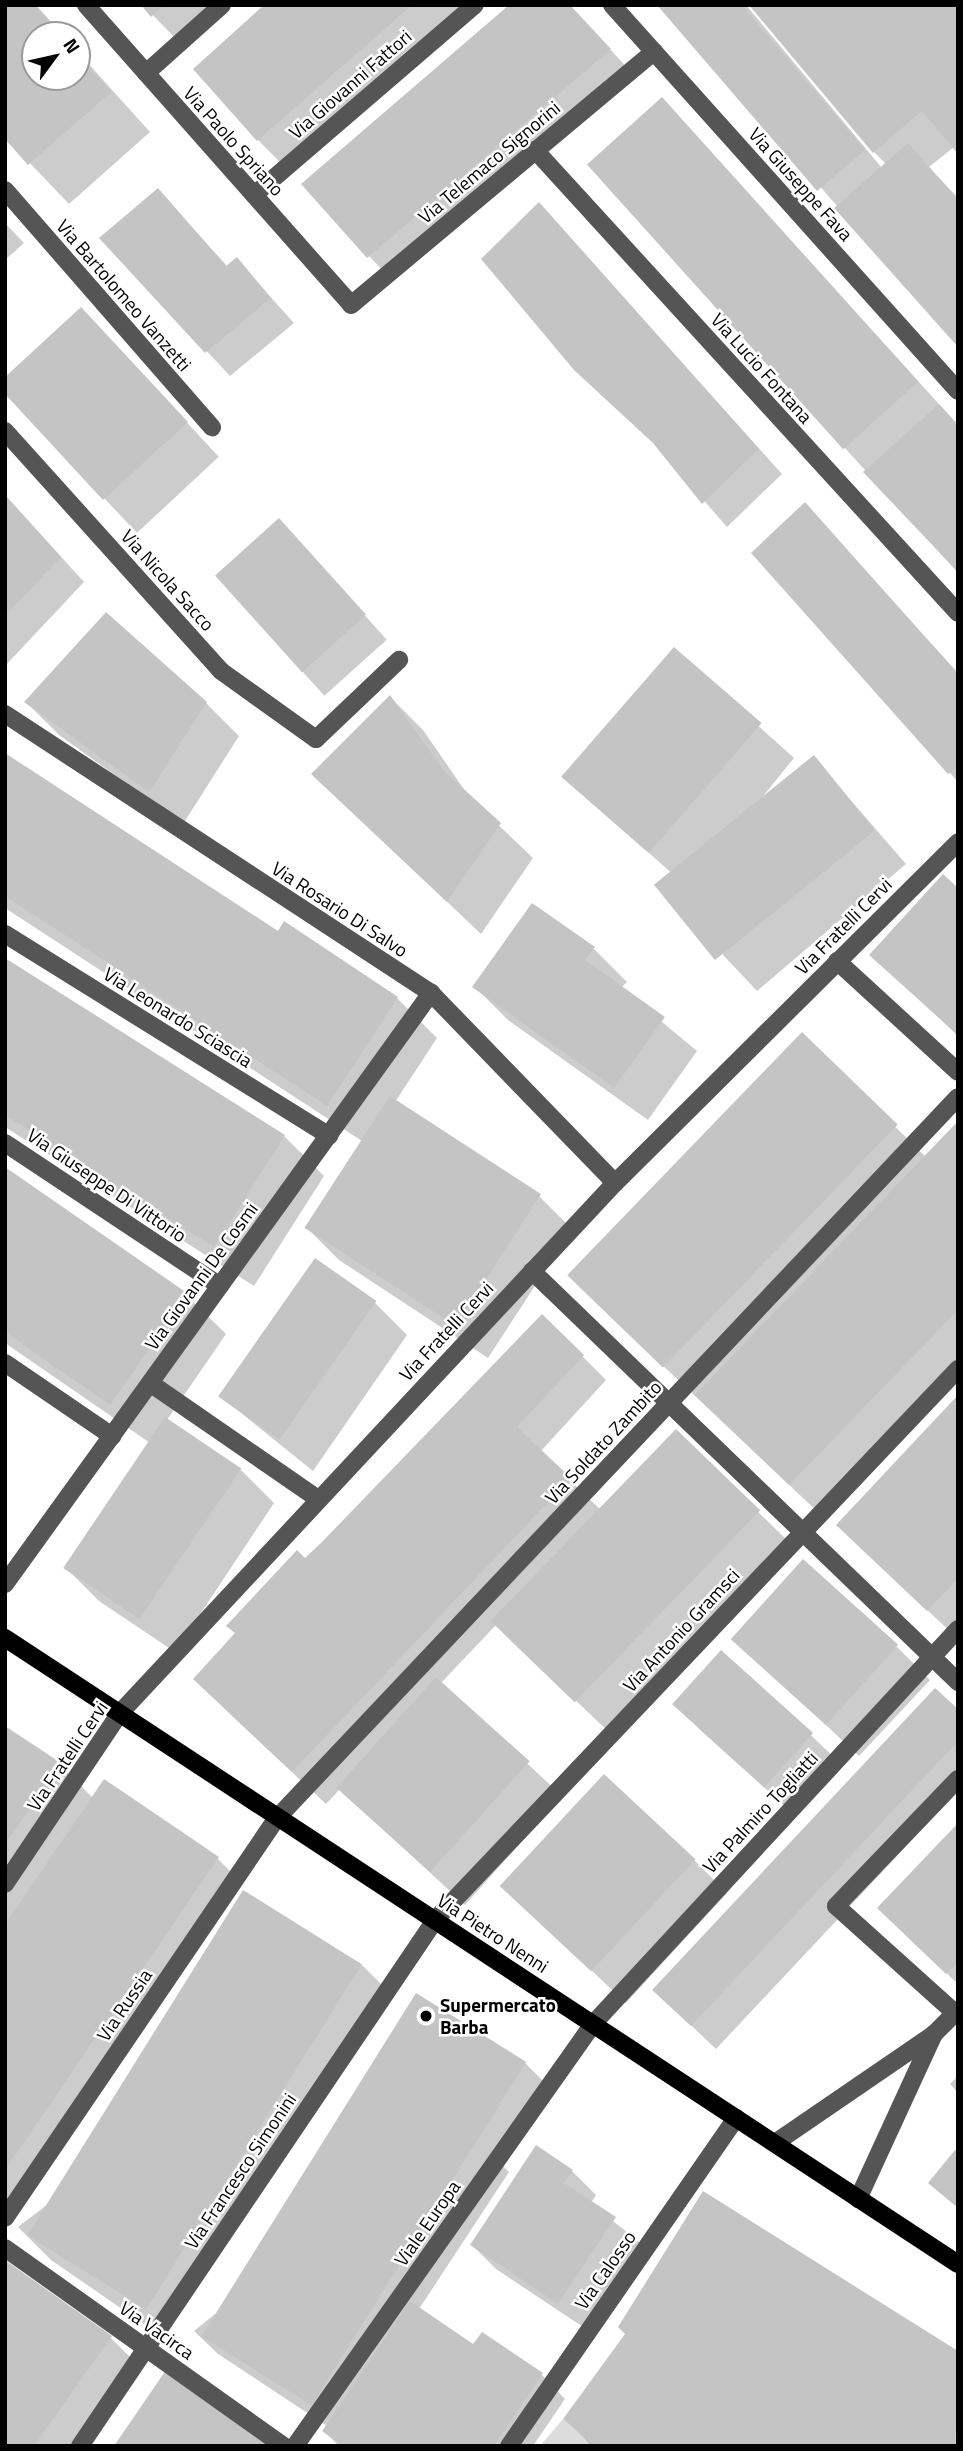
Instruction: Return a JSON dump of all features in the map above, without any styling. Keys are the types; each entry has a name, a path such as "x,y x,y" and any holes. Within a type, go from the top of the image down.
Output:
{"main road":[{"name":"Via Pietro Nenni","path":"8,1645 120,1713 958,2264"}],"street":[{"name":"Via Paolo Spriano","path":"86,5 351,305"},
{"path":"146,73 222,5"},
{"name":"Via Giovanni Fattori","path":"254,195 475,5"},
{"name":"Via Giuseppe Fava","path":"612,5 958,391"},
{"name":"Via Telemaco Signorini","path":"351,305 654,52"},
{"name":"Via Lucio Fontana","path":"536,150 958,614"},
{"name":"Via Bartolomeo Vanzetti","path":"5,190 212,427"},
{"name":"Via Nicola Sacco","path":"5,431 221,671 316,739 399,660"},
{"name":"Via Rosario Di Salvo","path":"5,714 431,993 615,1183"},
{"name":"Via Fratelli Cervi","path":"5,1884 120,1713 615,1183 958,842"},
{"name":"Via Leonardo Sciascia","path":"5,934 329,1136"},
{"path":"837,961 958,1072"},
{"name":"Via Giovanni De Cosmi","path":"5,1584 431,993"},
{"name":"Via Soldato Zambito","path":"278,1817 958,1097"},
{"name":"Via Giuseppe Di Vittorio","path":"5,1143 220,1286"},
{"path":"532,1271 958,1682"},
{"path":"5,1363 112,1436"},
{"name":"Via Antonio Gramsci","path":"435,1920 958,1369"},
{"path":"150,1383 318,1499"},
{"name":"Via Palmiro Togliatti","path":"593,2024 958,1629"},
{"path":"775,2143 934,2034 956,2011 836,1906 958,1779"},
{"name":"Via Russia","path":"5,2218 278,1817"},
{"name":"Via Francesco Simonini","path":"80,2446 435,1920"},
{"name":"Viale Europa","path":"295,2446 593,2024"},
{"path":"858,2199 934,2034"},
{"name":"Via Calosso","path":"509,2446 737,2118"},
{"name":"Via Vacirca","path":"5,2248 284,2446"}],"shaded area":[{"path":"563,2419 594,2446 540,2446"}],"building":[{"path":"5,5 34,5 48,21 21,21 21,91 91,91 91,69 111,92 28,165 5,139"},
{"path":"141,5 163,5 151,17"},
{"path":"264,5 412,5 257,141 193,69"},
{"path":"509,5 570,5 611,49 367,258 301,184"},
{"path":"657,5 742,5 865,150 817,191"},
{"path":"749,5 958,5 958,154 922,111 873,153"},
{"path":"662,97 918,382 843,449 587,165"},
{"path":"908,143 958,200 958,347 834,208"},
{"path":"158,188 226,266 237,257 271,298 205,353 99,238"},
{"path":"539,202 759,449 702,504 653,443 574,370 481,259"},
{"path":"81,307 188,422 103,500 5,394 5,377"},
{"path":"939,404 958,425 958,572 863,472"},
{"path":"5,495 61,557 5,616"},
{"path":"805,502 958,674 958,767 948,774 751,553"},
{"path":"279,518 366,615 302,672 215,576"},
{"path":"106,612 207,702 149,792 24,702"},
{"path":"674,647 762,723 649,853 561,777"},
{"path":"390,695 444,771 501,823 447,902 311,774"},
{"path":"5,753 278,931 284,921 398,997 327,1106 5,896"},
{"path":"814,755 875,830 715,960 654,885"},
{"path":"943,874 958,888 958,1035 869,955"},
{"path":"532,903 595,947 585,960 665,1017 614,1088 472,987"},
{"path":"5,958 285,1135 214,1247 5,1115"},
{"path":"802,1032 898,1124 663,1368 567,1275"},
{"path":"390,1096 541,1194 455,1326 304,1228"},
{"path":"958,1121 958,1310 789,1485 695,1395"},
{"path":"5,1167 187,1293 110,1405 5,1332"},
{"path":"315,1258 376,1301 280,1439 218,1396"},
{"path":"542,1314 584,1355 517,1427 571,1478 292,1772 193,1679 235,1633 226,1626 297,1550 305,1558 322,1542"},
{"path":"958,1395 958,1578 927,1611 836,1525"},
{"path":"165,1417 241,1468 139,1619 63,1568"},
{"path":"676,1429 760,1510 575,1702 491,1621"},
{"path":"803,1559 898,1645 826,1725 731,1639"},
{"path":"721,1650 813,1733 764,1787 672,1704"},
{"path":"436,1677 530,1761 430,1872 336,1788"},
{"path":"935,1688 958,1709 958,1741 691,2026 652,1990"},
{"path":"5,1726 61,1763 5,1845"},
{"path":"604,1774 695,1859 591,1971 500,1886"},
{"path":"104,1779 219,1857 5,2170 5,1925"},
{"path":"958,1823 958,1962 946,1974 877,1908"},
{"path":"243,1890 362,1964 146,2309 27,2235"},
{"path":"416,1993 526,2062 312,2405 201,2336"},
{"path":"536,2145 573,2170 564,2183 616,2217 558,2304 470,2245"},
{"path":"955,2150 958,2153 958,2208 928,2183"},
{"path":"703,2191 958,2351 955,2446 594,2446 563,2419 625,2334 618,2327"},
{"path":"5,2260 112,2336 34,2446 5,2446"},
{"path":"410,2301 473,2344 482,2332 543,2373 494,2446 343,2446 322,2431"},
{"path":"166,2370 274,2446 114,2446"}],"place":[{"name":"Supermercato Barba","path":"426,2016"}]}
